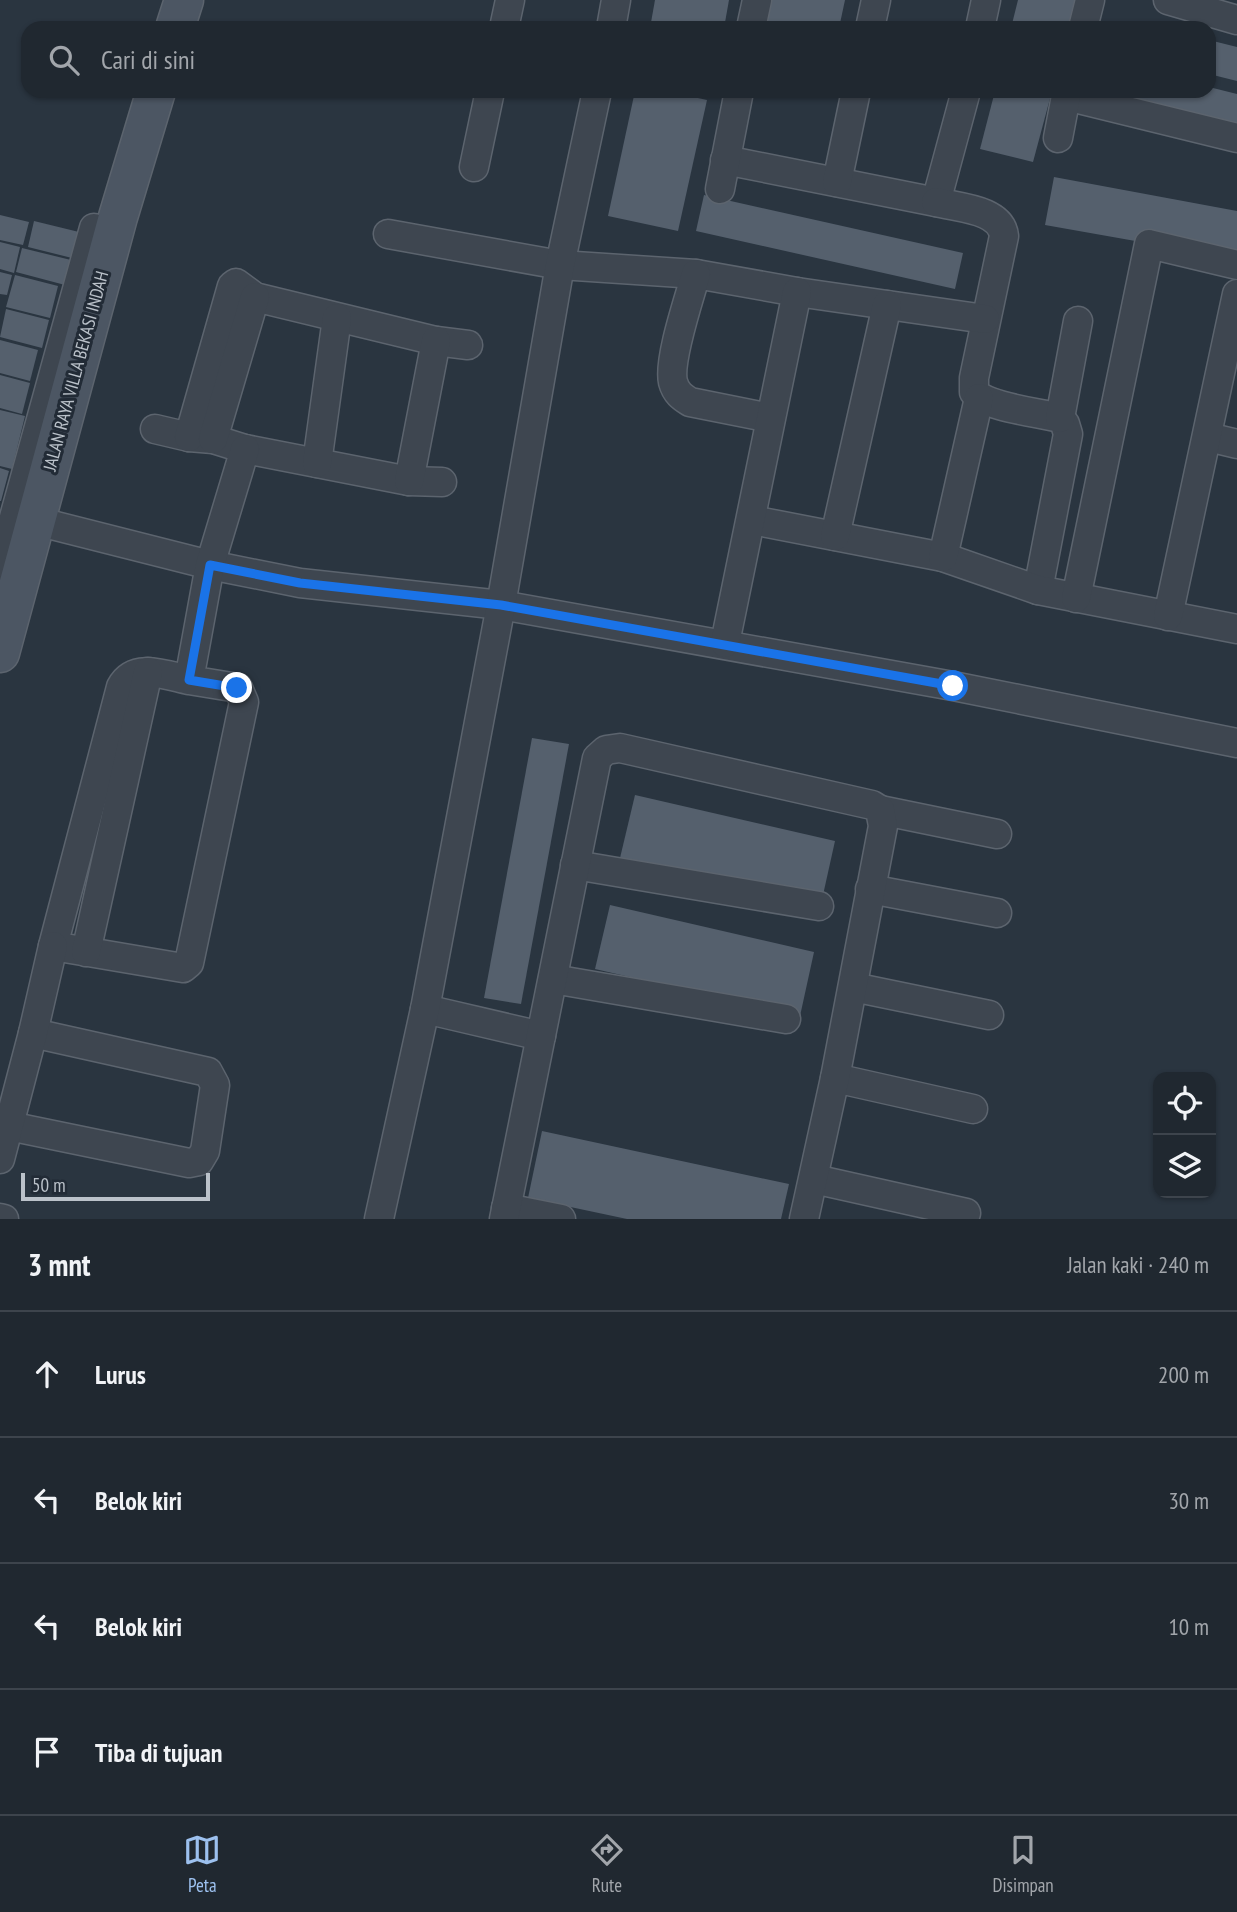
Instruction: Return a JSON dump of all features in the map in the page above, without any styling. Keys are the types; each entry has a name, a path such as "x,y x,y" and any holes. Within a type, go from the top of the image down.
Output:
{"main road":[{"path":"177,21 184,0"},
{"name":"JALAN RAYA VILLA BEKASI INDAH","path":"0,650 118,217 154,98"}],"street":[{"path":"506,21 510,0"},
{"path":"612,21 616,0"},
{"path":"752,21 757,0"},
{"path":"872,21 876,0"},
{"path":"982,21 986,0"},
{"path":"1085,21 1090,0"},
{"path":"1167,0 1237,20"},
{"path":"474,167 489,98"},
{"path":"379,1219 425,1009 501,605 560,265 596,98"},
{"path":"720,189 738,98"},
{"path":"837,183 855,98"},
{"path":"936,202 964,98"},
{"path":"1058,138 1066,98"},
{"path":"1082,98 1237,138"},
{"path":"726,160 936,202 996,218 1003,227 1002,247 973,385 979,398 1060,418 1066,424 1068,434 1038,590"},
{"path":"0,568 94,228"},
{"path":"387,234 560,265 696,274 797,292 985,319"},
{"path":"1076,598 1149,244 1237,265"},
{"path":"696,274 673,363 673,382 679,396 691,402 771,418"},
{"path":"725,643 797,292"},
{"path":"1168,616 1237,294"},
{"path":"201,438 256,297 436,341 468,345"},
{"path":"835,536 887,305"},
{"path":"317,463 337,318"},
{"path":"1060,418 1078,321"},
{"path":"409,481 436,341"},
{"path":"943,557 979,398"},
{"path":"155,429 409,481 442,482"},
{"path":"1208,437 1237,444"},
{"path":"189,680 210,565 245,449"},
{"path":"752,520 943,557 1038,590 1237,629"},
{"path":"36,521 210,565 300,583 501,605 725,643 1237,743"},
{"path":"86,952 148,672"},
{"path":"0,1159 53,946 125,678 132,674 148,672 237,688 244,702 189,963 183,968 53,946"},
{"path":"561,1219 505,1214 597,758 606,750 620,748 872,804 880,810 997,834"},
{"path":"804,1219 835,1078 883,826 880,810"},
{"path":"575,865 819,906"},
{"path":"870,889 997,913"},
{"path":"552,979 786,1019"},
{"path":"853,986 989,1015"},
{"path":"425,1009 541,1036"},
{"path":"9,1126 189,1163 199,1161 205,1151 215,1085 208,1072 33,1033"},
{"path":"835,1078 973,1108"},
{"path":"814,1179 899,1209 966,1213"}],"building":[{"path":"655,0 729,0 725,21 651,21"},
{"path":"767,0 845,0 840,21 762,21"},
{"path":"1018,0 1075,0 1070,21 1013,21"},
{"path":"1216,42 1237,47 1237,81 1216,76"},
{"path":"1216,89 1237,94 1237,128 1118,98 1216,98"},
{"path":"633,98 707,100 678,231 608,216"},
{"path":"993,98 1050,98 1033,162 980,149"},
{"path":"1054,177 1237,211 1237,259 1045,225"},
{"path":"704,195 963,253 955,289 696,231"},
{"path":"0,215 29,222 23,245 0,240"},
{"path":"34,221 79,232 72,258 28,247"},
{"path":"0,242 20,247 14,273 0,269"},
{"path":"22,248 71,260 65,285 16,272"},
{"path":"0,272 12,275 7,295 0,294"},
{"path":"15,275 58,286 50,318 6,307"},
{"path":"6,309 49,320 42,348 0,337"},
{"path":"0,340 38,350 30,381 0,373"},
{"path":"0,375 30,383 22,414 0,408"},
{"path":"0,410 25,416 12,469 0,466"},
{"path":"0,468 9,471 1,501 0,501"},
{"path":"532,738 569,744 521,1004 484,998"},
{"path":"635,795 835,841 821,904 620,858"},
{"path":"610,905 814,952 800,1016 595,969"},
{"path":"542,1131 789,1184 781,1219 627,1219 528,1198"}],"route":[{"path":"237,688 189,680 210,565 300,583 501,605 725,643 953,686"}]}
